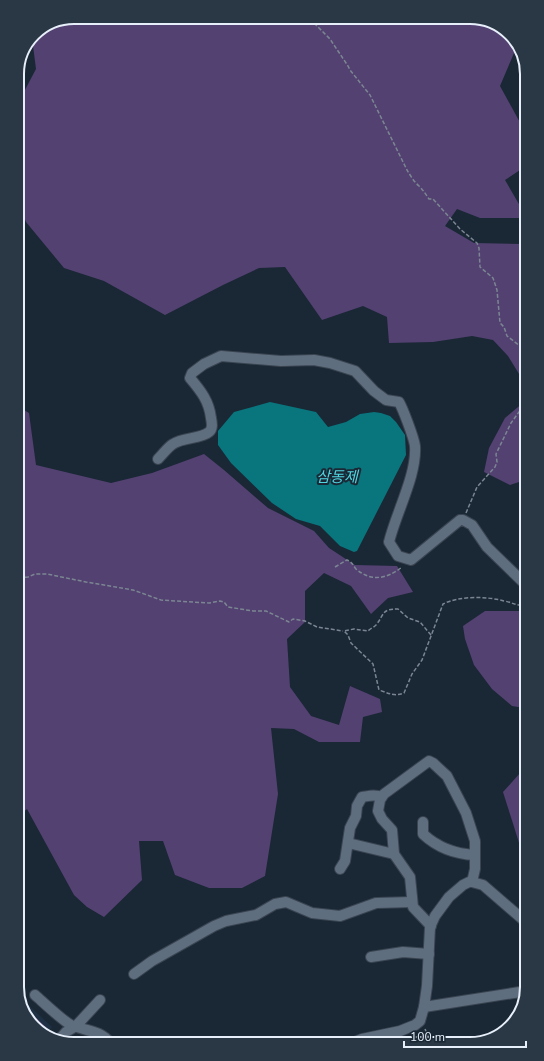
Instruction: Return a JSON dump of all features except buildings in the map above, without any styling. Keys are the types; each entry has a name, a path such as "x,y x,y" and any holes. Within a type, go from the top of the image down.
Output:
{"street":[{"path":"158,459 173,444 210,432 212,425 210,408 205,396 190,378 192,373 204,364 221,356 281,362 314,360 330,362 355,372 374,391 386,400 399,402 415,444 411,475 392,529 389,542 398,556 411,560 460,520 463,520 472,525 488,547 520,579"},
{"path":"431,926 416,912 412,902 410,877 394,854 392,830 382,819 378,811 381,797 429,761 447,776 466,813 474,836 476,855 472,882"},
{"path":"340,869 345,861 350,828 356,816 357,806 362,797 378,795 381,797"},
{"path":"423,822 423,834 433,842 452,852 476,855"},
{"path":"348,843 394,854"},
{"path":"372,1037 400,1031 415,1025 420,1021 424,1007 430,954 429,938 431,926 435,916 449,897 463,885 472,882 483,885 520,917"},
{"path":"134,974 152,961 214,926 226,921 256,915 275,904 286,902 312,913 340,916 376,903 412,902"},
{"path":"371,957 403,952 430,954"},
{"path":"424,1007 520,992"},
{"path":"35,994 70,1025 92,1031 104,1037"},
{"path":"63,1036 76,1026 100,1000"}],"path":[{"path":"315,24 330,39 350,70 370,95 407,170 414,180 423,188 429,199 433,199 460,229 477,243 479,248 480,267 493,278 498,290 500,323 504,327 507,336 520,346"},
{"path":"463,520 477,487 495,467 497,462 496,454 520,411"},
{"path":"335,567 348,560 351,561 355,568 364,575 373,578 388,576 398,571 411,560"},
{"path":"24,577 35,574 47,574 134,590 161,600 209,603 220,601 224,602 228,607 253,611 266,611 289,622 293,619 305,621 317,626 344,631 354,629 368,631 376,625 384,611 398,609 408,618 420,622 431,635"},
{"path":"344,631 348,635 351,643 373,664 380,690 391,694 400,695 404,693 412,674 422,660 442,604 450,600 481,598 504,600 520,606"},
{"path":"420,1021 429,1037"}],"shaded area":[{"path":"74,24 474,24 492,29 501,34 510,43 515,53 500,86 520,123 520,170 505,180 520,206 520,218 480,218 457,209 445,226 474,243 520,244 520,376 508,356 493,340 472,336 433,342 389,343 387,317 363,306 322,320 285,267 259,268 165,315 104,281 64,268 26,222 24,217 24,92 36,69 33,45 34,43 41,36 55,28"},
{"path":"520,405 520,482 510,485 484,472 489,448 505,418"},
{"path":"24,410 29,413 36,465 111,483 152,473 204,454 268,508 314,531 329,548 355,565 397,566 413,592 388,598 371,614 351,586 324,573 305,591 305,622 287,639 290,687 311,716 339,725 350,686 380,699 382,712 363,717 360,742 319,742 294,729 271,728 278,794 265,876 242,888 209,888 175,875 163,841 139,841 142,880 104,917 87,907 74,895 27,809 24,812"},
{"path":"485,611 520,611 520,707 512,706 492,689 474,665 465,639 463,626"},
{"path":"520,773 520,846 503,792"},
{"path":"27,1004 52,1027 49,1030 43,1027 34,1018"},
{"path":"32,1014 48,1029 43,1027"}],"water":[{"name":"삼동제","path":"270,402 316,412 328,427 346,422 360,414 374,412 381,413 390,416 405,435 406,455 357,551 354,552 340,546 320,526 296,519 272,503 231,463 218,445 218,431 234,412"}]}
